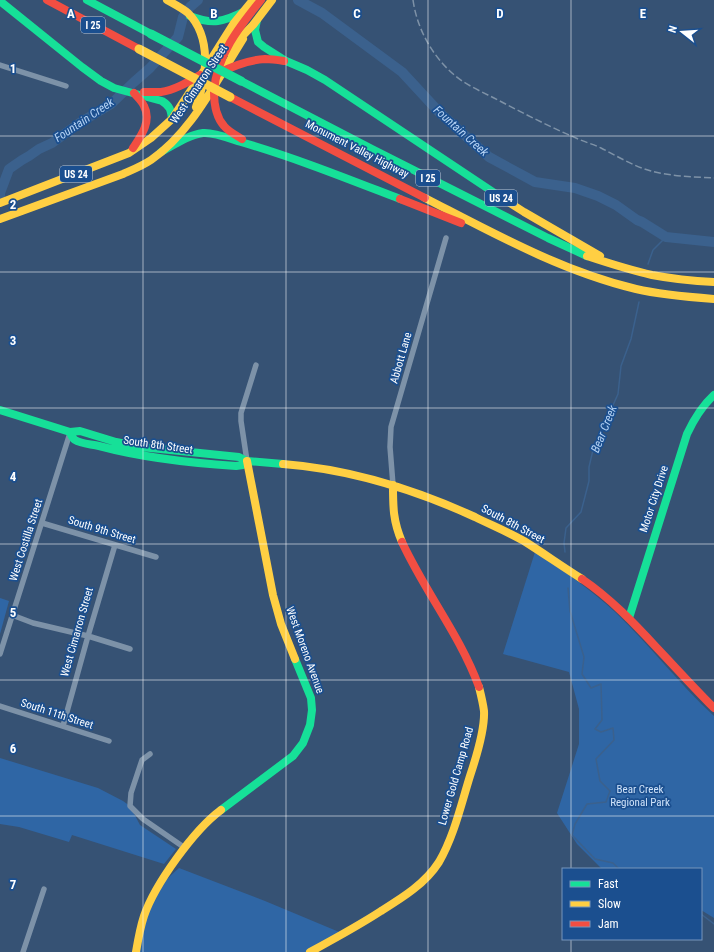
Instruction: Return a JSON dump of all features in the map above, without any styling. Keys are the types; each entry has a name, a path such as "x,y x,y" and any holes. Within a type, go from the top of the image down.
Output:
{"main road":[{"name":"Monument Valley Highway","path":"47,0 230,97 503,238 553,262 601,279 647,292 681,297 714,299"},
{"name":"Monument Valley Highway","path":"87,0 372,150 559,244 585,255 652,275 684,280 714,282"},
{"name":"West Cimarron Street","path":"0,203 129,153 151,138 172,119 230,30 246,12 253,0"},
{"path":"254,146 233,134 226,128 220,120 214,103 215,85 220,73 223,56 231,38 246,12 260,0"},
{"name":"West Cimarron Street","path":"220,73 254,23 272,0"},
{"path":"0,1 101,81 114,88 162,101 167,104 171,108 172,119"},
{"path":"169,1 201,24 220,21 246,12"},
{"path":"140,95 160,92 187,83 223,56 241,39 254,23"},
{"path":"254,23 258,42 286,61"},
{"path":"189,123 198,104 203,83 204,71 201,24"},
{"name":"US 24","path":"185,100 203,83 220,73 252,61 266,59 286,61 325,80 507,201 618,266"},
{"name":"West Cimarron Street","path":"0,220 136,168 149,161 172,142 189,123 215,85"},
{"path":"129,153 145,130 147,120 147,110 140,95"},
{"name":"US 24","path":"161,152 191,136 204,133 212,134 310,164 415,206 503,238"},
{"name":"Motor City Drive","path":"629,618 687,434 701,407 714,395"},
{"name":"South 8th Street","path":"0,410 70,432 80,431 116,442 184,452 239,457 247,461 327,470 393,485 433,499 473,516 523,542 595,588 629,618 714,708"},
{"name":"West Moreno Avenue","path":"136,952 139,931 149,902 156,889 185,848 207,822 218,812 293,756 303,743 312,717 312,704 309,692 286,640 275,604 247,461"},
{"name":"Lower Gold Camp Road","path":"310,952 358,926 399,900 418,885 433,870 445,851 453,829 473,766 482,730 484,708 474,674 464,653 402,542 394,515 393,485"}],"street":[{"path":"0,66 66,86"},
{"name":"Abbott Lane","path":"393,485 390,447 391,427 446,238"},
{"name":"West Moreno Avenue","path":"247,461 241,413 256,365"},
{"name":"West Costilla Street","path":"0,654 70,432"},
{"name":"South 9th Street","path":"42,522 156,557"},
{"name":"West Cimarron Street","path":"63,726 115,545"},
{"path":"12,615 33,623 88,636 130,649"},
{"name":"South 11th Street","path":"0,706 109,741"},
{"path":"150,754 142,760 131,793 130,806 144,820 185,848"},
{"path":"23,952 44,889"}],"green space":[{"name":"Bear Creek Regional Park","path":"535,552 596,595 615,612 714,716 714,918 702,911 702,868 601,868 577,844 557,813 579,744 579,709 569,672 503,654"},
{"path":"0,598 9,601 0,634"},
{"path":"0,758 98,788 130,806 140,825 176,849 164,864 72,835 69,842 19,827 0,824"},
{"path":"179,868 265,901 344,934 310,952 136,952 156,889"}],"waterway":[{"name":"Fountain Creek","path":"0,200 0,193 9,169 111,104 150,68 178,37 183,17 190,7 198,0"},
{"name":"Fountain Creek","path":"298,0 322,13 402,72 439,112 489,157 535,182 575,188 598,196 616,205 637,220 666,237 714,242"},
{"name":"Bear Creek","path":"648,264 653,250 666,237"},
{"name":"Bear Creek","path":"565,552 564,543 566,528 581,512 589,481 589,467 593,450 618,394 621,366 631,339 639,302"},
{"name":"Bear Creek","path":"568,588 570,611 584,657 582,674 591,688 601,684 602,720 595,729 601,732 613,728 614,740 596,759 600,781 610,791 606,802 587,804 575,824 572,835 595,859 613,863 618,868"},
{"name":"Bear Creek","path":"702,915 714,924"}],"railway":[{"path":"413,0 418,21 431,49 444,66 467,84 545,124 644,169 658,173 714,178"}],"traffic: fast":[{"path":"87,0 151,34"},
{"path":"0,1 101,81 114,88 165,103 170,108 172,119"},
{"path":"190,16 205,21 218,21 230,18 245,11"},
{"path":"257,20 255,30 258,42 264,47 286,61 325,80 502,198"},
{"path":"151,34 241,81"},
{"path":"241,81 372,149 548,238 587,256"},
{"path":"161,152 197,134 212,134 302,162 400,199"},
{"path":"629,618 687,434 692,423 714,395"},
{"path":"0,410 70,432 80,431 116,442 141,447 239,457 247,461 283,464"},
{"path":"70,432 73,438 80,442 150,457 184,462 236,466 243,465 247,461"},
{"path":"221,810 293,756 303,743 310,725 312,710 311,698 295,659"}],"traffic: slow":[{"path":"167,0 188,13 196,23 201,34 204,46 205,71 200,96 196,107"},
{"path":"205,69 234,23 253,0"},
{"path":"253,25 272,0"},
{"path":"227,52 252,26"},
{"path":"224,70 243,39"},
{"path":"139,49 230,97"},
{"path":"0,203 129,153 151,138 172,119 205,69"},
{"path":"0,219 123,174 151,160 163,151 183,131 201,107 224,70"},
{"path":"425,198 528,250 581,272 636,289 675,296 714,299"},
{"path":"502,198 600,256"},
{"path":"587,256 652,275 683,280 714,282"},
{"path":"247,461 273,595 281,624 295,659"},
{"path":"283,464 357,476 381,482 429,498 475,517 518,538 582,579"},
{"path":"393,485 394,514 402,542"},
{"path":"310,952 364,922 405,896 420,884 439,862 453,831 480,744 484,711 479,687"},
{"path":"136,952 144,916 157,889 176,858 199,830 221,810"}],"traffic: jam":[{"path":"47,0 139,49"},
{"path":"242,139 230,132 219,119 214,101 214,92 219,66 224,54 237,31 261,0"},
{"path":"219,73 247,62 265,59 284,61"},
{"path":"144,92 161,92 171,89 200,75"},
{"path":"133,148 144,128 147,117 143,104 134,93"},
{"path":"230,97 425,198"},
{"path":"400,199 461,223"},
{"path":"402,542 462,649 479,687"},
{"path":"582,579 602,594 631,620 714,708"}]}
